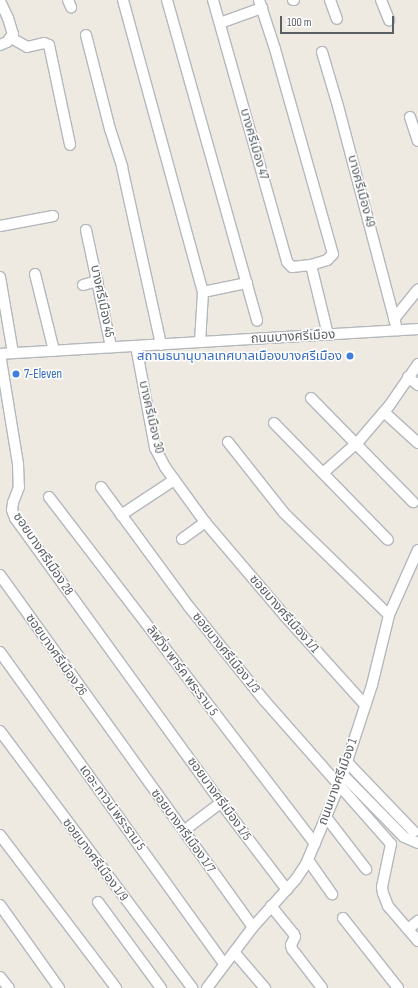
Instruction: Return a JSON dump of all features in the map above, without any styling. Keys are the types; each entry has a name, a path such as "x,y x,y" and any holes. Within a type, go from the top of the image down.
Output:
{"street":[{"path":"123,0 203,292 200,342"},
{"path":"167,0 257,321"},
{"name":"บางศรีเมือง 47","path":"213,0 287,262 292,267 311,265 332,257 333,254 276,49 261,4"},
{"path":"330,0 337,19"},
{"path":"381,0 389,20"},
{"path":"0,1 8,18 13,34 11,38 0,45"},
{"path":"220,23 261,4"},
{"path":"86,35 110,129 122,167 161,345"},
{"path":"11,38 27,47 44,43 48,45 70,145"},
{"name":"บางศรีเมือง 49","path":"322,52 338,106 397,330"},
{"path":"410,117 418,141"},
{"path":"0,226 53,216"},
{"name":"บางศรีเมือง 45","path":"86,230 111,347"},
{"path":"311,265 328,335"},
{"path":"35,274 54,351"},
{"path":"0,277 14,353"},
{"path":"83,284 97,281"},
{"path":"203,292 247,283"},
{"path":"394,319 418,289"},
{"name":"ถนนบางศรีเมือง","path":"0,354 418,329"},
{"name":"บางศรีเมือง 30","path":"136,346 155,448 174,480 205,522"},
{"name":"ซอยบางศรีเมือง 28","path":"0,354 18,464 19,487 12,510 15,518 152,708"},
{"path":"323,473 356,444 384,412 418,364"},
{"path":"408,377 418,385"},
{"path":"311,398 413,502"},
{"path":"384,412 418,443"},
{"path":"274,423 388,540"},
{"path":"228,442 284,513 389,615"},
{"path":"121,515 174,480"},
{"name":"ซอยบางศรีเมือง 1/3","path":"101,487 190,608 264,700 338,786 391,844 382,887 383,893 388,906 408,929"},
{"name":"ลิฟวิ่ง พาร์ค พระราม 5","path":"50,497 315,844"},
{"path":"182,539 205,522"},
{"name":"ซอยบางศรีเมือง 1/1","path":"205,522 285,616 365,705"},
{"name":"ถนนบางศรีเมือง 1","path":"207,988 253,927 296,879 308,860 338,786 365,705 380,657 389,615 418,550"},
{"name":"ซอยบางศรีเมือง 26","path":"0,575 113,735"},
{"name":"เดอะ ทาวน์ พระราม 5","path":"0,652 224,964"},
{"name":"ซอยบางศรีเมือง 1/5","path":"152,708 287,890"},
{"name":"ซอยบางศรีเมือง 1/9","path":"0,730 192,988"},
{"name":"ซอยบางศรีเมือง 1/7","path":"113,735 253,927"},
{"path":"346,761 416,838"},
{"path":"342,774 404,837 416,838"},
{"path":"190,826 221,803"},
{"path":"326,817 366,869"},
{"path":"0,835 116,988"},
{"path":"308,860 332,894"},
{"path":"98,902 161,988"},
{"path":"0,905 59,988"},
{"path":"271,906 294,934 295,937 291,945 292,949 322,988"},
{"path":"343,918 398,988"},
{"path":"418,921 408,929 418,942"},
{"path":"234,952 265,988"},
{"path":"0,977 9,988"}],"place":[{"name":"สถานธนานุบาลเทศบาลเมืองบางศรีเมือง","path":"350,356"},
{"name":"7-Eleven","path":"16,374"}]}
